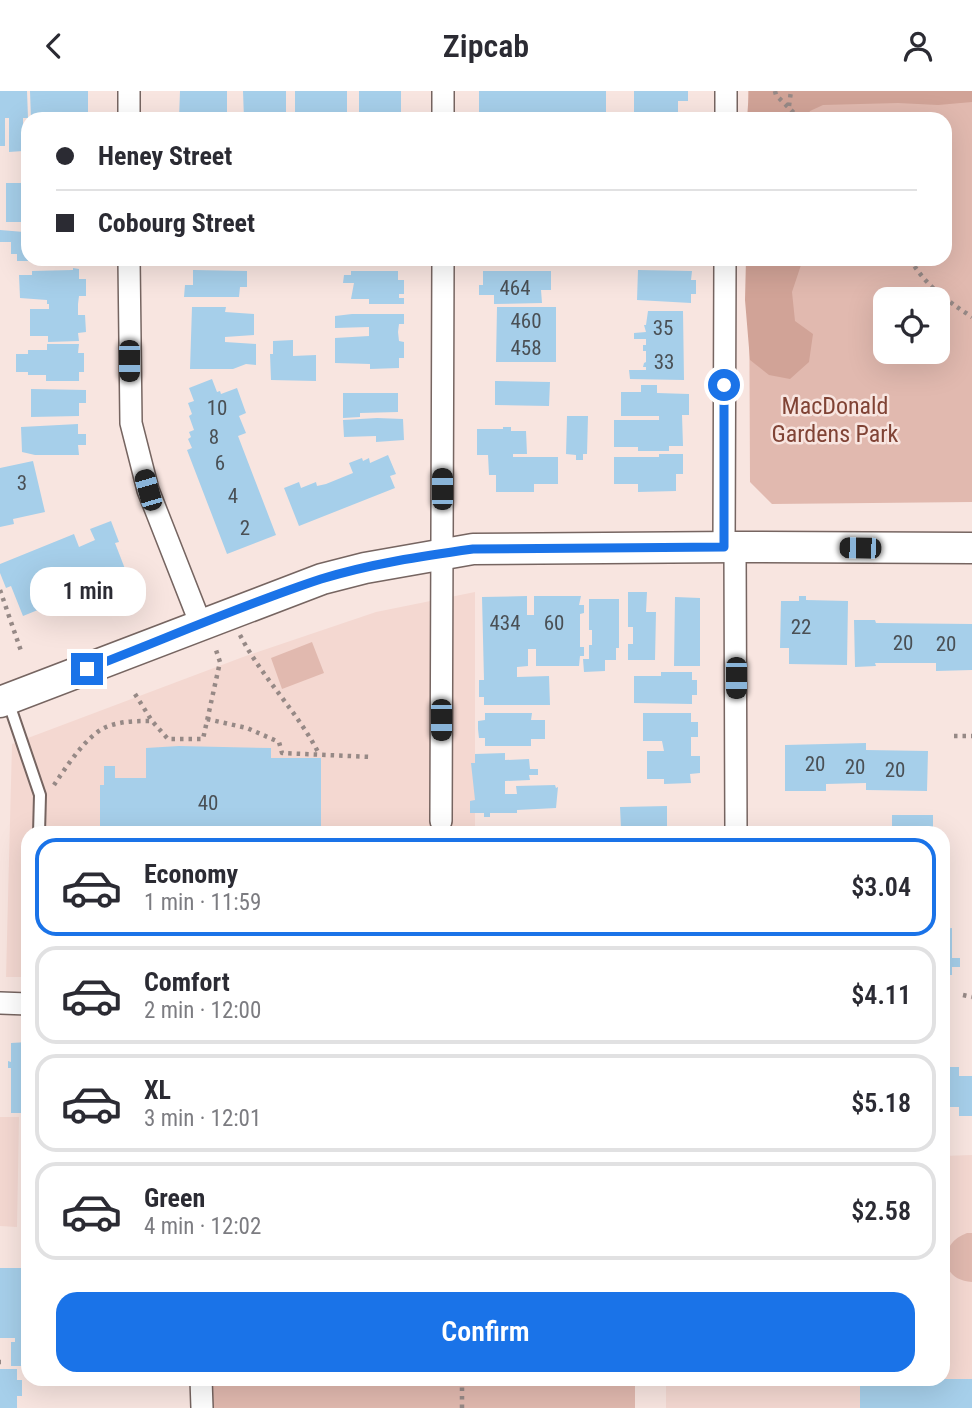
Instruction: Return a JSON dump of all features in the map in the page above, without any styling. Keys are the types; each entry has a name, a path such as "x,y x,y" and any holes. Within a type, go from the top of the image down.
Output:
{"street":[{"path":"129,91 129,112"},
{"path":"443,91 443,112"},
{"path":"726,91 726,112"},
{"path":"129,266 131,423 148,490 212,621"},
{"path":"441,821 443,266"},
{"path":"725,266 736,826"},
{"path":"4,700 322,579 442,553 473,549 972,548"},
{"path":"0,1003 21,1003"},
{"path":"201,1386 202,1408"}],"lane":[{"path":"4,700 40,795 39,826"}],"path":[{"path":"775,91 794,112"},
{"path":"789,107 791,91"},
{"path":"914,266 923,280 942,298 972,317"},
{"path":"0,590 21,651"},
{"path":"135,694 152,721 168,739 204,739 220,662 212,621"},
{"path":"212,621 248,650 313,741 319,754"},
{"path":"208,719 247,728 279,743 282,753 372,758"},
{"path":"40,795 53,786 85,745 104,728 128,721 152,721"},
{"path":"954,736 972,736"},
{"path":"963,995 972,997"},
{"path":"462,1386 462,1408"}],"shaded area":[{"path":"749,91 972,91 972,102 938,105 823,105 810,112 748,112"},
{"path":"746,266 801,266 792,292 795,321 813,334 809,362 790,379 769,375 750,360 745,300"},
{"path":"475,592 475,826 21,826 21,977 6,977 12,744 243,657 376,612"},
{"path":"0,1117 19,1117 17,1227 0,1226"},
{"path":"972,1155 972,1408 666,1408 666,1386 950,1386 950,1156"}],"green space":[{"name":"MacDonald Gardens Park","path":"748,91 972,91 972,502 772,504 750,482 749,266 952,266 952,112 749,112"},
{"path":"312,642 324,673 282,689 271,658"},
{"path":"972,1233 972,1282 961,1280 950,1271 950,1245 957,1238"},
{"path":"213,1386 635,1386 635,1408 213,1408"}],"building":[{"path":"0,91 27,91 28,112 21,112 21,151 9,152 9,118 5,118 5,146 0,146"},
{"path":"30,91 88,91 88,112 31,112"},
{"path":"180,91 227,91 227,112 179,112"},
{"path":"243,91 286,91 286,112 244,112"},
{"path":"295,91 347,91 347,112 295,112"},
{"path":"359,91 401,91 401,112 359,112"},
{"path":"479,91 606,91 606,112 479,112"},
{"path":"634,91 688,91 688,101 678,101 678,112 634,112"},
{"path":"6,183 21,183 21,222 6,222"},
{"path":"0,230 21,232 21,261 17,261 17,254 11,254 11,242 0,242"},
{"path":"79,269 79,279 86,279 86,296 79,296 78,315 85,315 86,332 78,333 79,341 48,342 48,336 30,336 30,309 49,309 49,304 47,300 20,298 19,275 32,275 32,271"},
{"path":"193,270 247,271 247,287 240,287 239,297 184,297 185,285 193,285"},
{"path":"638,270 692,271 691,280 696,280 696,294 691,294 691,303 637,300"},
{"path":"351,271 398,271 398,280 404,280 404,294 399,294 399,298 404,298 404,304 369,304 369,299 351,299 354,283 343,283 344,275 351,275"},
{"path":"483,271 551,271 551,290 541,290 542,303 494,304 494,295 479,295 479,285 483,285"},
{"path":"192,307 226,307 225,312 254,314 254,335 225,337 225,342 256,344 256,365 246,364 233,369 190,369"},
{"path":"497,307 556,307 556,362 496,362"},
{"path":"648,311 683,311 684,380 630,379 629,370 646,370 646,367 643,367 646,351 643,351 643,345 646,345 646,339 634,339 634,333 646,332 644,325"},
{"path":"404,314 404,324 399,324 398,332 399,341 404,342 404,358 399,358 399,368 370,369 370,364 335,363 335,338 369,336 369,327 335,328 335,316"},
{"path":"293,340 293,356 316,355 316,381 271,380 270,354 273,354 273,341"},
{"path":"47,344 79,344 78,353 84,353 84,372 79,372 79,381 46,381 46,375 16,372 16,354 28,354 28,350 47,350"},
{"path":"212,379 217,392 220,391 221,394 237,388 246,413 239,416 246,433 238,436 276,535 227,554 187,450 192,448 188,439 191,437 189,432 194,430 188,403 194,401 189,388"},
{"path":"495,381 550,382 549,406 495,405"},
{"path":"641,385 657,385 657,393 689,394 689,415 682,415 683,446 669,446 669,451 638,451 638,447 614,447 614,420 659,420 659,416 621,416 621,392 641,392"},
{"path":"31,389 86,390 86,403 79,403 79,416 31,417"},
{"path":"343,393 398,393 398,412 360,413 360,417 343,418"},
{"path":"567,416 588,416 587,454 583,454 583,460 576,460 576,455 566,454"},
{"path":"403,419 404,440 376,442 376,436 344,437 343,420"},
{"path":"78,424 78,434 86,434 86,445 78,445 79,455 35,455 22,452 21,427"},
{"path":"511,427 511,431 526,431 527,454 513,454 513,457 558,457 558,484 534,484 534,492 496,492 496,475 489,475 488,455 477,455 477,429"},
{"path":"659,454 683,454 683,474 676,474 676,491 638,492 638,484 614,484 614,457 659,457"},
{"path":"388,455 396,474 390,476 395,488 299,526 284,488 299,482 301,488 316,482 317,486 326,484 353,473 349,463 369,458 370,463"},
{"path":"33,461 45,512 13,519 14,524 0,527 0,468"},
{"path":"111,521 119,542 115,543 127,574 23,616 11,586 6,588 0,573 0,564 74,534 79,547 95,540 90,529"},
{"path":"628,592 647,592 646,612 656,612 655,660 628,660 628,644 633,644 633,627 628,627"},
{"path":"527,596 527,615 534,615 534,596 581,596 579,605 584,605 584,613 580,614 580,647 584,647 584,656 580,656 579,666 536,666 536,649 528,649 528,666 517,667 517,677 549,676 550,705 484,705 484,697 479,697 479,680 484,680 482,597"},
{"path":"799,596 806,596 806,600 848,601 847,665 789,664 789,648 780,648 781,601 799,601"},
{"path":"675,597 700,598 700,666 674,666"},
{"path":"589,599 619,599 619,648 616,648 616,660 605,660 605,671 584,672 583,659 589,659 589,645 592,645"},
{"path":"854,620 875,620 876,623 972,624 972,670 936,671 936,663 875,663 876,666 855,667"},
{"path":"661,672 692,672 692,680 697,680 697,695 692,695 692,704 634,703 634,676 661,676"},
{"path":"485,713 532,713 531,720 545,720 545,739 531,739 531,746 485,746 485,738 479,738 478,721 485,720"},
{"path":"643,713 691,713 691,722 698,722 698,737 691,737 691,756 700,756 700,773 690,774 691,783 664,784 664,779 647,779 647,751 664,751 662,741 643,741"},
{"path":"866,743 866,750 928,751 927,791 866,790 866,783 826,784 826,791 785,791 785,745"},
{"path":"146,748 271,748 271,758 321,758 321,826 100,826 100,785 104,785 104,766 115,766 115,778 146,778"},
{"path":"505,753 505,760 529,759 530,769 538,769 538,775 529,775 530,780 505,781 505,794 517,794 516,786 555,785 558,787 556,808 490,813 490,817 484,817 484,813 470,813 470,801 475,800 471,763 475,763 475,754"},
{"path":"667,806 667,826 621,826 620,807"},
{"path":"892,815 933,815 933,826 892,826"},
{"path":"950,928 952,958 960,958 960,967 952,967 952,975 950,975"},
{"path":"21,1042 21,1113 11,1113 11,1068 8,1068 8,1061 11,1062 11,1043"},
{"path":"950,1067 959,1067 959,1076 972,1076 972,1116 959,1116 959,1107 950,1107"},
{"path":"0,1268 21,1268 21,1366 11,1366 11,1342 15,1342 15,1338 0,1338"},
{"path":"0,1369 17,1369 22,1396 17,1396 17,1408 0,1408"},
{"path":"950,1379 972,1379 972,1408 860,1408 860,1386 950,1386"}],"route":[{"path":"87,669 322,579 442,553 473,549 724,547 724,385"}]}
